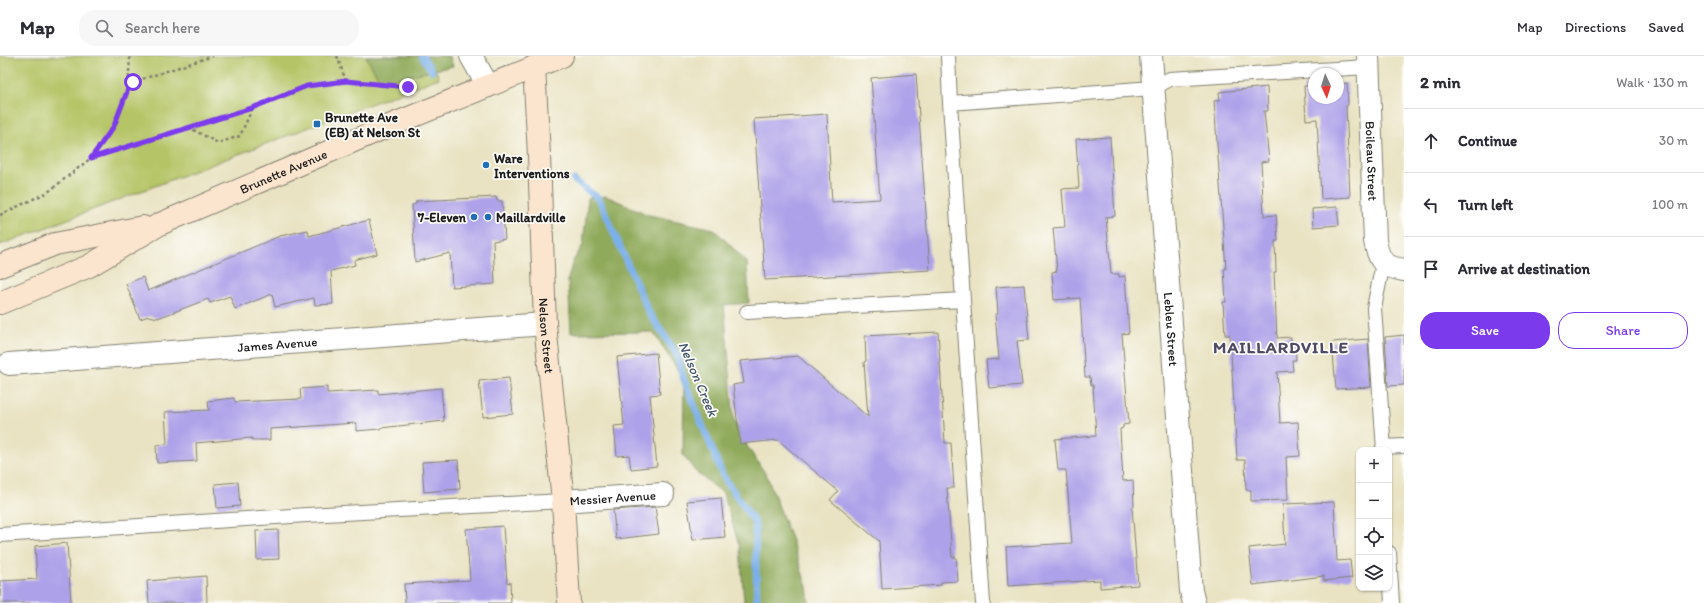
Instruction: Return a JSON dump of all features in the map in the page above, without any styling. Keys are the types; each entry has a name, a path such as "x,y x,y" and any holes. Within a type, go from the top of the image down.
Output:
{"main road":[{"name":"Brunette Avenue","path":"0,304 89,266 160,224 384,128 562,56"},
{"name":"Nelson Street","path":"534,67 540,155 545,324 563,502 568,603"},
{"name":"Brunette Avenue","path":"0,266 55,244 160,224"}],"street":[{"path":"470,56 488,86"},
{"name":"Lebleu Street","path":"1151,56 1194,603"},
{"name":"Boileau Street","path":"1368,62 1374,241 1383,263"},
{"path":"1383,263 1392,268 1404,270"},
{"name":"James Avenue","path":"9,364 545,324"},
{"name":"Messier Avenue","path":"563,502 663,494"}],"lane":[{"path":"948,56 983,603"},
{"path":"950,102 1153,88 1170,80 1368,62"},
{"path":"1383,263 1374,308 1383,447"},
{"path":"747,312 963,300"},
{"path":"1392,447 1404,446"},
{"path":"0,535 299,515 563,502"},
{"path":"1389,555 1392,603"}],"path":[{"path":"128,89 130,56"},
{"path":"0,215 48,192 91,158 114,126 128,89 133,82 213,56"},
{"path":"337,56 346,81"},
{"path":"91,158 188,126 252,108 307,86 346,81 408,87"},
{"path":"188,126 218,143 240,136 252,108"}],"green space":[{"path":"0,56 430,56 439,78 0,245"},
{"path":"366,56 449,56 453,66 380,82"},
{"path":"606,196 649,215 714,229 747,262 749,303 724,305 734,421 747,446 767,476 792,541 807,587 809,603 744,603 740,548 723,493 695,471 683,455 684,380 653,332 571,333 568,279 573,261 583,245 588,198"}],"building":[{"path":"916,74 930,270 765,280 754,119 827,114 832,202 880,199 871,78"},
{"path":"1344,83 1347,83 1348,105 1346,106 1350,197 1321,199 1317,119 1306,120 1304,86 1308,86 1308,104 1344,104"},
{"path":"1267,87 1268,111 1264,111 1269,161 1261,162 1264,216 1276,215 1278,241 1275,241 1276,272 1274,272 1277,338 1291,337 1291,341 1295,341 1296,360 1292,360 1293,371 1277,372 1280,423 1298,422 1300,456 1286,457 1288,500 1251,501 1251,490 1246,490 1245,460 1237,460 1230,335 1225,335 1223,302 1226,302 1224,269 1226,269 1214,101 1220,100 1219,92"},
{"path":"1110,137 1115,216 1106,217 1111,274 1119,274 1119,277 1125,276 1129,333 1122,334 1129,424 1123,425 1123,428 1120,429 1123,481 1133,480 1134,507 1132,507 1138,585 1100,588 1100,580 1008,586 1006,547 1072,543 1066,470 1058,470 1055,439 1096,436 1093,385 1091,385 1090,377 1085,377 1080,298 1054,300 1052,272 1057,271 1053,228 1065,227 1062,189 1079,188 1076,139"},
{"path":"496,197 497,201 502,201 505,239 493,241 495,284 452,287 450,253 415,262 412,205 416,204 416,201"},
{"path":"1337,207 1339,225 1313,227 1312,209"},
{"path":"369,220 377,254 354,260 355,265 331,271 333,304 315,305 314,298 275,307 272,294 235,309 230,296 210,303 208,299 158,318 149,316 140,319 126,284 143,277 148,291 280,236 308,230 309,236"},
{"path":"1024,285 1029,340 1017,341 1022,385 989,388 986,360 999,359 995,314 998,314 996,287"},
{"path":"938,332 945,443 951,443 954,488 947,488 952,557 956,557 958,581 941,582 941,585 882,589 879,541 830,500 838,491 778,440 740,444 733,385 744,383 740,361 798,356 868,417 864,362 866,361 865,336"},
{"path":"1404,335 1404,385 1388,386 1385,337"},
{"path":"1368,339 1371,387 1336,389 1332,342"},
{"path":"656,353 660,394 650,395 657,466 631,469 629,455 617,456 614,426 624,425 617,357"},
{"path":"509,378 513,414 483,417 479,381"},
{"path":"327,387 327,393 378,390 378,394 441,388 444,421 356,431 356,423 270,429 270,440 252,440 252,438 196,443 197,461 157,463 156,445 167,444 165,412 209,410 208,401 234,398 235,402 301,399 300,389"},
{"path":"458,460 460,489 424,492 422,462"},
{"path":"238,482 240,506 217,508 215,484"},
{"path":"721,498 725,537 693,540 687,501"},
{"path":"1334,502 1337,561 1350,560 1352,578 1324,581 1324,576 1253,585 1249,548 1285,544 1283,504"},
{"path":"655,507 659,534 616,539 613,510"},
{"path":"503,526 507,583 510,582 511,603 405,603 404,584 470,580 466,529"},
{"path":"278,530 279,559 257,560 256,531"},
{"path":"67,543 71,603 1,603 0,581 37,579 35,546"},
{"path":"206,576 207,603 149,603 147,581"}],"waterway":[{"name":"Nelson Creek","path":"422,56 432,71"},
{"name":"Nelson Creek","path":"574,180 599,199 649,313 676,353 684,380 723,476 755,523 757,603"}],"place":[{"name":"Brunette Ave (EB) at Nelson St","path":"317,124"},
{"name":"Ware Interventions","path":"486,165"},
{"name":"7-Eleven","path":"474,217"},
{"name":"Maillardville","path":"488,217"}],"district":[{"name":"MAILLARDVILLE","path":"1281,347"}],"route":[{"path":"133,82 128,89 114,126 91,158 188,126 252,108 307,86 346,81 408,87"}]}
